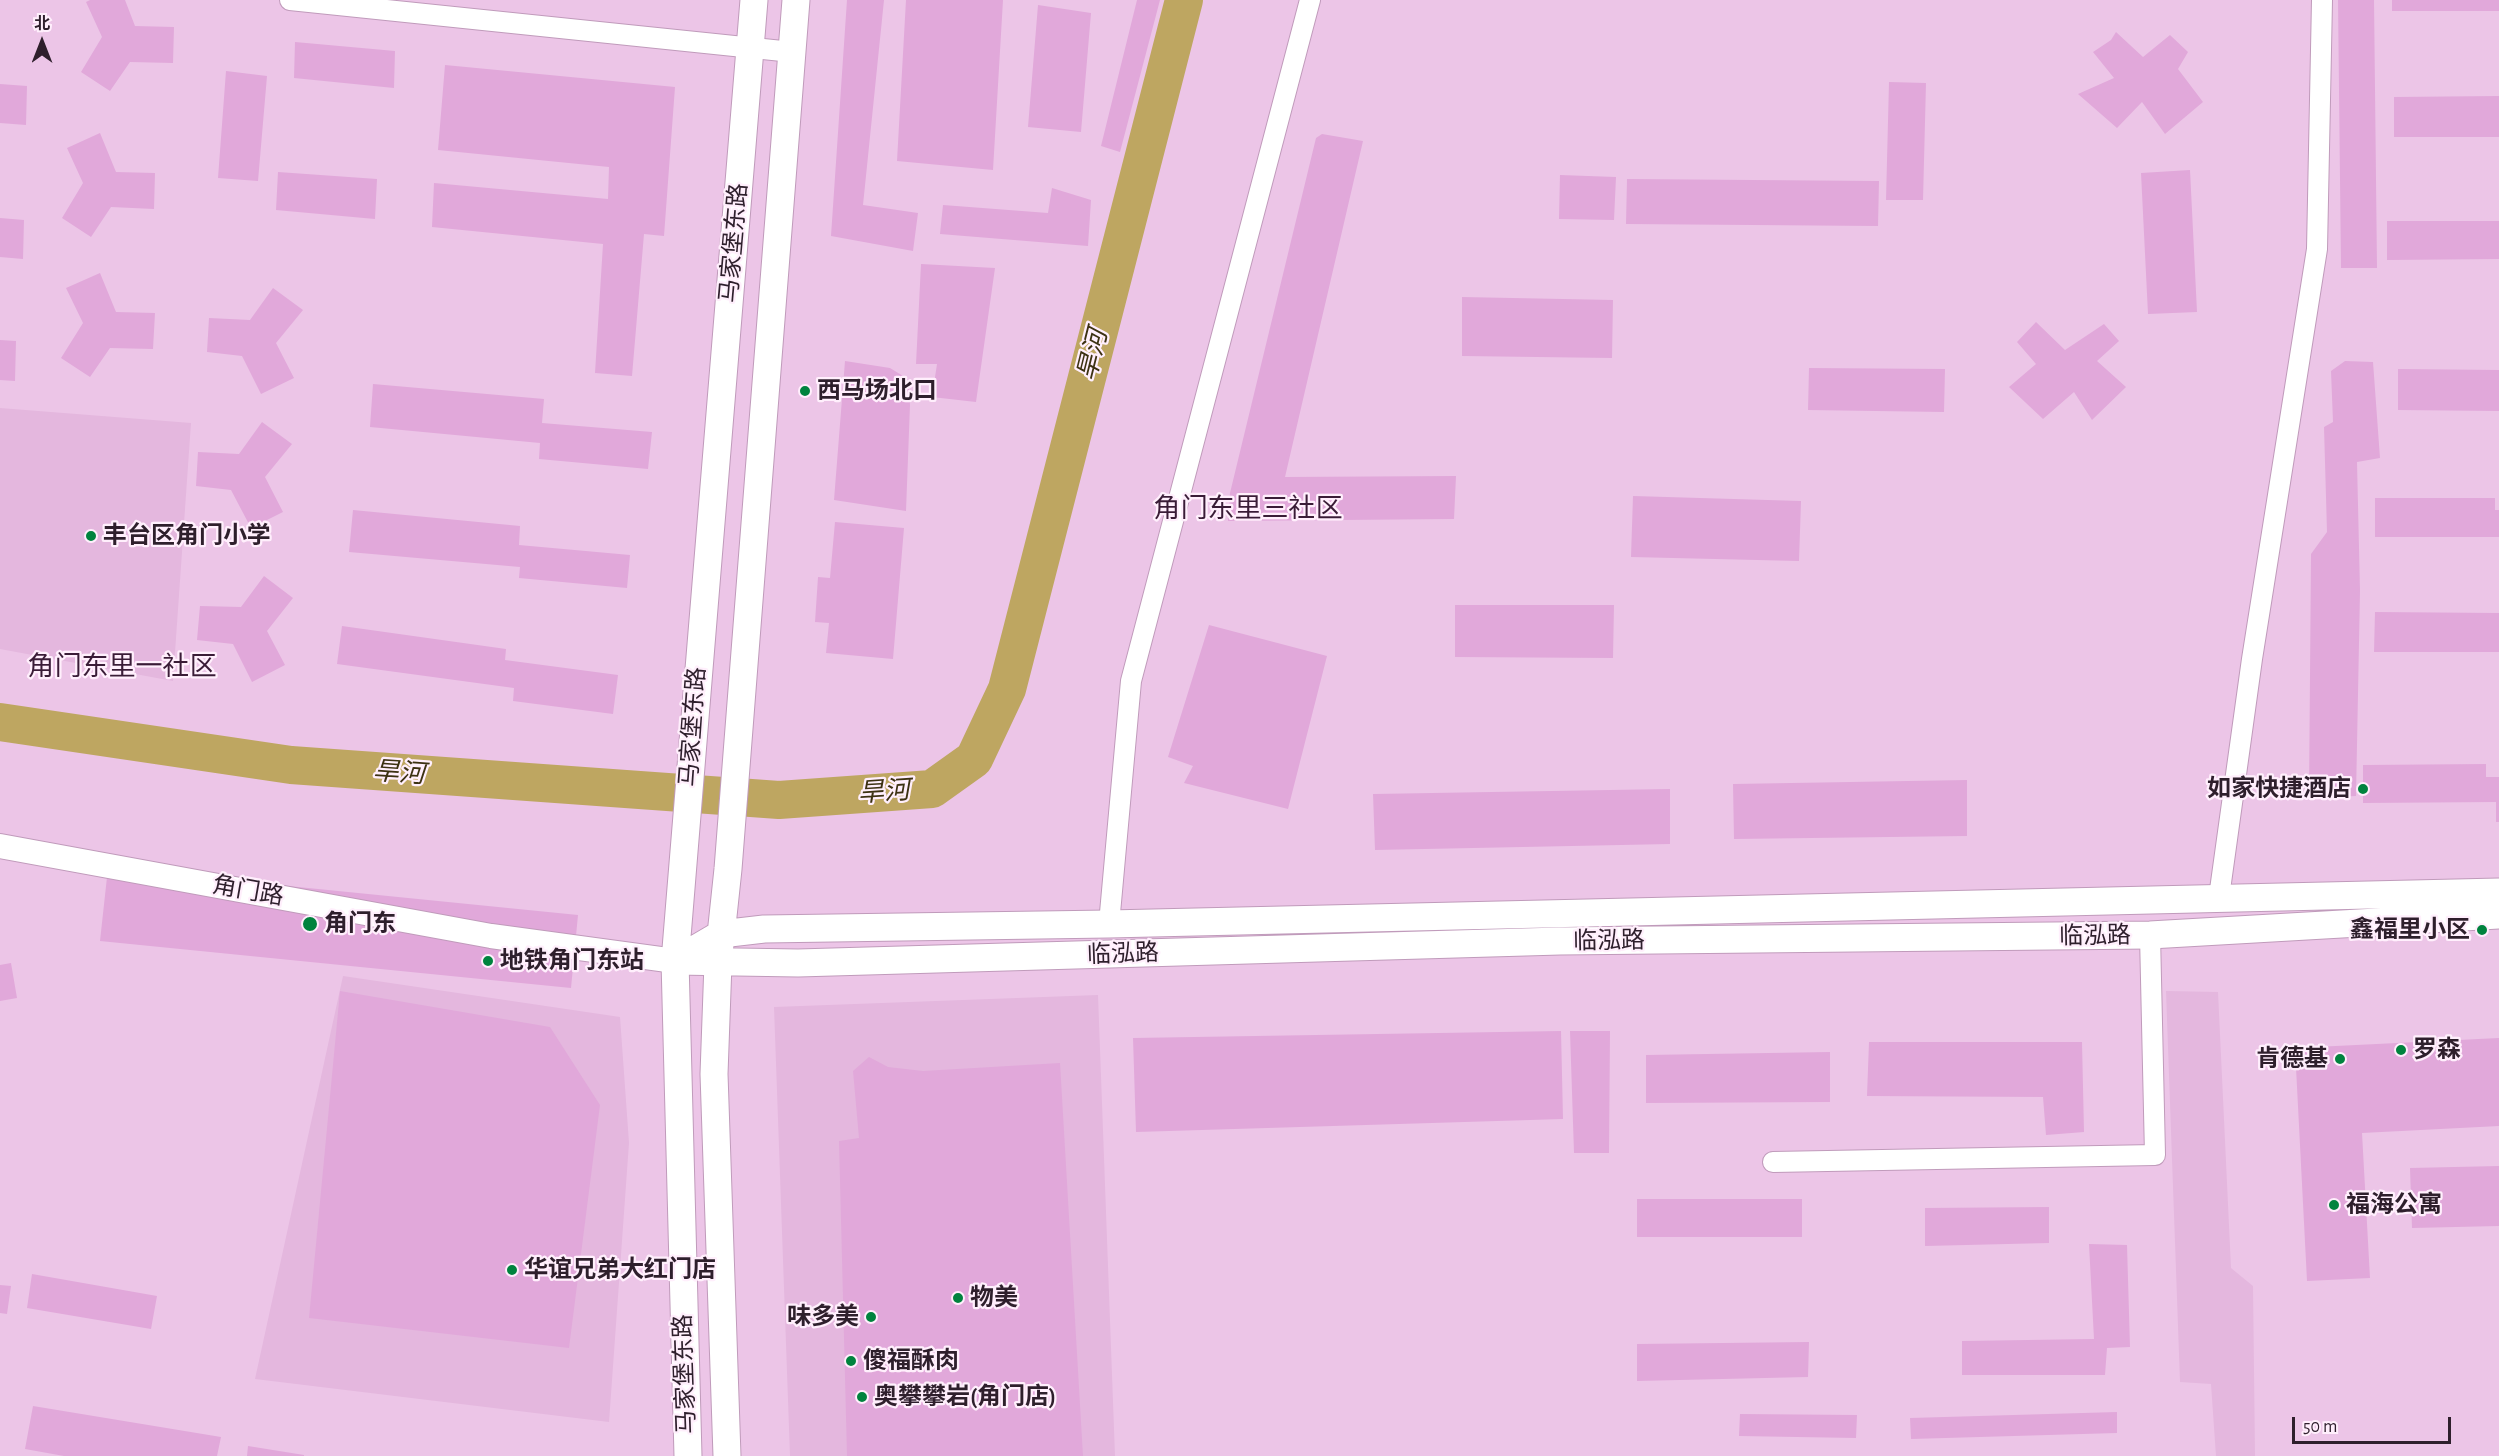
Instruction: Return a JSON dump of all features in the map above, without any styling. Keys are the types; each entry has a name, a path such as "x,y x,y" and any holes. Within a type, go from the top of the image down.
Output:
{"main road":[{"name":"马家堡东路","path":"688,1456 675,961 691,740 754,0"},
{"name":"马家堡东路","path":"727,1456 714,1074 718,963 728,869 796,0"},
{"name":"临泓路","path":"721,934 764,929 1109,924 2499,892"},
{"name":"临泓路","path":"675,961 718,963 1560,941 2150,935 2499,915"},
{"path":"675,961 721,934"}],"street":[{"path":"290,0 792,52"},
{"path":"1109,924 1131,681 1310,0"},
{"path":"2219,897 2252,659 2317,249 2322,0"},
{"name":"角门路","path":"0,846 491,936 675,961"},
{"path":"1773,1162 2155,1155 2150,935"}],"shaded area":[{"name":"丰台区角门小学","path":"0,408 191,423 173,681 0,649"},
{"path":"343,976 620,1017 629,1143 609,1422 255,1379"},
{"path":"2166,991 2218,992 2231,1268 2253,1286 2255,1456 2216,1456 2211,1384 2180,1382"},
{"path":"1098,995 1115,1456 790,1456 774,1007"}],"building":[{"path":"125,0 135,26 174,27 173,63 130,62 110,91 81,72 102,37 86,2"},
{"path":"847,0 884,0 863,205 918,213 913,251 831,236"},
{"path":"906,0 1003,0 993,170 897,161"},
{"path":"1137,0 1160,0 1120,152 1101,146"},
{"path":"2338,0 2374,0 2377,268 2341,268"},
{"path":"2392,0 2499,0 2499,11 2392,11"},
{"path":"1038,5 1091,13 1081,132 1028,127"},
{"path":"2116,32 2143,57 2170,35 2188,52 2178,69 2203,102 2165,134 2142,102 2117,128 2078,94 2114,78 2093,52 2111,40"},
{"path":"295,42 395,51 394,88 294,78"},
{"path":"445,65 675,87 664,236 644,234 632,376 595,373 603,244 432,227 434,183 608,199 609,167 438,150"},
{"path":"226,71 267,76 258,181 218,178"},
{"path":"1889,82 1926,83 1923,200 1886,200"},
{"path":"0,84 27,86 26,125 0,123"},
{"path":"2499,96 2499,137 2394,137 2394,97"},
{"path":"100,133 116,172 155,173 154,209 111,207 91,237 62,218 83,183 67,148"},
{"path":"1322,134 1363,141 1285,477 1456,476 1454,519 1228,521 1230,493 1316,138"},
{"path":"2190,170 2197,312 2148,314 2141,173"},
{"path":"278,172 377,179 375,219 276,210"},
{"path":"1560,175 1616,177 1614,220 1559,219"},
{"path":"1627,179 1879,181 1878,226 1626,224"},
{"path":"1052,188 1091,200 1088,246 940,234 943,205 1048,213"},
{"path":"0,218 24,220 23,259 0,257"},
{"path":"2387,221 2499,221 2499,259 2387,260"},
{"path":"921,264 995,268 976,402 932,397 937,364 916,364"},
{"path":"100,273 116,312 155,313 153,349 110,348 90,377 61,358 83,323 66,288"},
{"path":"273,288 303,310 276,343 294,378 261,394 242,356 207,352 209,318 250,320"},
{"path":"1462,297 1613,300 1612,358 1462,356"},
{"path":"2036,322 2065,350 2104,324 2119,341 2097,361 2126,387 2092,420 2074,392 2043,419 2009,387 2036,364 2017,342"},
{"path":"0,340 16,341 15,381 0,380"},
{"path":"845,361 890,368 908,379 910,405 906,511 834,500"},
{"path":"2345,361 2373,362 2380,458 2357,462 2360,591 2356,796 2309,798 2311,554 2327,532 2324,427 2333,422 2331,371"},
{"path":"1809,368 1945,369 1944,412 1808,410"},
{"path":"2398,369 2499,370 2499,411 2398,410"},
{"path":"373,384 544,399 542,423 652,432 648,469 539,459 540,443 370,427"},
{"path":"262,422 292,444 265,477 283,512 251,528 231,490 196,486 198,452 239,454"},
{"path":"1633,496 1801,501 1799,561 1631,557"},
{"path":"2375,498 2495,498 2495,510 2499,510 2499,537 2375,537"},
{"path":"353,510 520,526 519,545 630,555 627,588 519,578 520,567 349,552"},
{"path":"835,522 904,528 893,659 826,653 829,623 815,622 818,577 830,578"},
{"path":"264,576 293,598 267,631 285,665 252,682 233,644 197,640 200,606 241,607"},
{"path":"1455,605 1614,605 1613,658 1455,657"},
{"path":"2375,612 2499,613 2499,652 2374,652"},
{"path":"1209,625 1327,656 1288,809 1184,783 1193,766 1168,757"},
{"path":"342,626 506,649 505,660 618,675 613,714 513,701 514,688 337,664"},
{"path":"2486,764 2486,777 2499,777 2499,822 2496,822 2496,802 2363,803 2363,765"},
{"path":"1967,780 1967,836 1734,839 1733,784"},
{"path":"1670,789 1670,844 1375,850 1373,794"},
{"path":"108,868 578,915 571,988 100,941"},
{"path":"11,963 17,998 0,1001 0,965"},
{"path":"340,991 550,1027 600,1105 569,1348 309,1318"},
{"path":"1561,1031 1563,1119 1136,1132 1133,1038"},
{"path":"1570,1031 1610,1031 1609,1153 1574,1153"},
{"name":"福海公寓","path":"2499,1038 2499,1126 2362,1133 2370,1278 2307,1281 2295,1048"},
{"path":"1869,1042 2082,1042 2084,1132 2046,1135 2043,1097 1867,1096"},
{"path":"1830,1052 1830,1102 1646,1103 1646,1055"},
{"name":"物美","path":"869,1057 888,1067 923,1071 1060,1063 1083,1456 847,1456 839,1141 859,1138 853,1071"},
{"path":"2499,1166 2499,1226 2412,1228 2410,1168"},
{"path":"1637,1199 1802,1199 1802,1237 1637,1237"},
{"path":"2049,1207 2049,1243 1925,1246 1925,1208"},
{"path":"2089,1244 2127,1245 2130,1347 2107,1348 2105,1375 1962,1375 1962,1341 2094,1339"},
{"path":"32,1274 157,1296 151,1329 27,1308"},
{"path":"0,1285 11,1286 7,1314 0,1313"},
{"path":"1809,1342 1808,1377 1637,1381 1637,1344"},
{"path":"33,1406 221,1437 217,1456 64,1456 25,1449"},
{"path":"2117,1412 2117,1433 1911,1439 1910,1418"},
{"path":"1740,1414 1857,1415 1856,1438 1739,1436"},
{"path":"248,1446 304,1455 304,1456 247,1456"}],"waterway":[{"name":"旱河","path":"0,722 291,765 779,800 932,789 974,759 1007,689 1184,0"}],"place":[{"name":"西马场北口","path":"805,391"},
{"name":"丰台区角门小学","path":"91,536"},
{"name":"如家快捷酒店","path":"2363,789"},
{"name":"角门东","path":"310,924"},
{"name":"鑫福里小区","path":"2482,930"},
{"name":"地铁角门东站","path":"488,961"},
{"name":"罗森","path":"2401,1050"},
{"name":"肯德基","path":"2340,1059"},
{"name":"福海公寓","path":"2334,1205"},
{"name":"华谊兄弟大红门店","path":"512,1270"},
{"name":"物美","path":"958,1298"},
{"name":"味多美","path":"871,1317"},
{"name":"傻福酥肉","path":"851,1361"},
{"name":"奥攀攀岩(角门店)","path":"862,1397"}],"district":[{"name":"角门东里三社区","path":"1248,509"},
{"name":"角门东里一社区","path":"122,667"}]}
